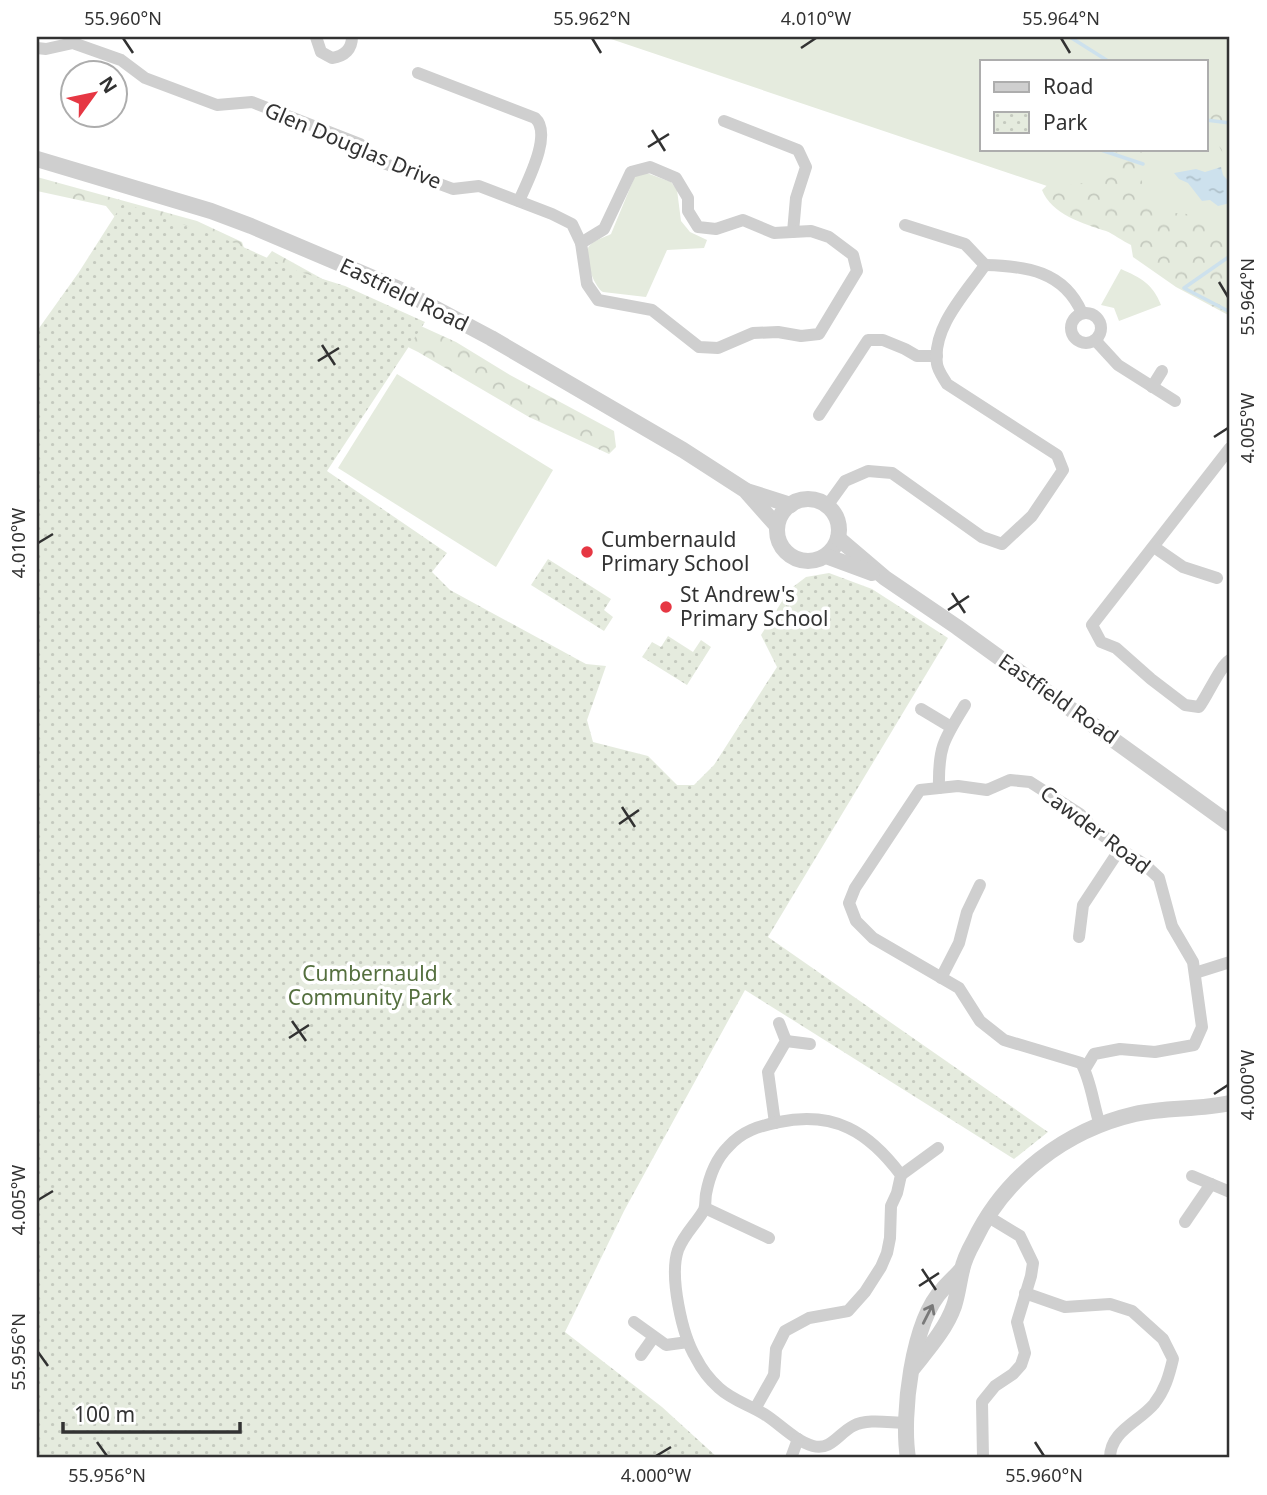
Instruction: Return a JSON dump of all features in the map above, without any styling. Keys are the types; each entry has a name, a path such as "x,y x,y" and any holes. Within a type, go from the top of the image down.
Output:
{"street":[{"path":"316,37 321,52 332,58 345,54 350,49 352,37"},
{"name":"Glen Douglas Drive","path":"37,48 46,49 73,43 121,60 145,78 217,105 252,102 360,144 378,161 453,188 479,186 519,201 572,224 581,243"},
{"path":"418,73 540,122 543,130 542,142 519,201"},
{"path":"724,121 798,150 806,167 796,198 793,232"},
{"name":"Eastfield Road","path":"37,159 211,211 388,284 491,338 617,410 745,490 791,505 799,501 816,500 827,506"},
{"path":"650,167 676,178 688,198 688,211 698,227 716,229 743,220 774,233 793,232 811,231 829,237 853,255 857,271 819,334 801,336 778,332 753,333 718,348 699,347 652,310 598,300 587,284 581,243 604,229 631,172 650,167"},
{"path":"905,225 965,244 985,265 1017,266 1042,273 1063,285 1077,301 1082,313"},
{"path":"827,556 838,538 839,525 827,506 845,481 867,471 892,473 982,537 1002,544 1032,516 1063,470 1057,455 947,384 937,367 936,347 947,320 985,265"},
{"path":"1082,313 1092,314 1100,321 1101,331 1095,340 1087,343 1078,341 1072,335 1074,318 1082,313"},
{"path":"819,415 868,340 883,340 917,356 937,356"},
{"path":"1095,340 1118,365 1175,401"},
{"path":"1152,387 1162,371"},
{"path":"1230,448 1092,625 1101,642 1116,648 1151,680 1185,705 1199,707 1211,691 1224,663 1230,660"},
{"name":"Eastfield Road","path":"745,490 778,526 781,545 791,556 800,560 818,560 827,556 885,578"},
{"path":"778,526 785,510 791,505"},
{"name":"Eastfield Road","path":"838,538 885,578 1230,824"},
{"path":"1153,547 1183,567 1217,578"},
{"path":"939,788 942,741 965,705"},
{"path":"921,709 951,727"},
{"name":"Cawder Road","path":"1010,779 1030,782 1080,814 1090,825 1159,878 1172,926 1189,953 1195,973 1202,1027 1194,1045 1155,1052 1108,1050 1094,1054 1084,1069 1081,1063 1065,1057 1004,1040 980,1021 959,988 873,938 856,921 849,903 855,888 920,790 939,788 958,786 987,790 1010,779"},
{"path":"1079,937 1083,905 1120,849"},
{"path":"941,978 959,943 967,912 980,885"},
{"path":"1195,973 1230,961"},
{"path":"779,1023 786,1041"},
{"path":"786,1041 810,1044"},
{"path":"775,1123 768,1072 786,1041"},
{"path":"1084,1069 1088,1075 1091,1100 1100,1125"},
{"path":"908,1458 906,1423 919,1335 928,1312 943,1289 962,1269 988,1216 1008,1188 1059,1145 1100,1125 1137,1113 1195,1109 1230,1103"},
{"path":"901,1175 874,1143 825,1119 802,1117 751,1128 728,1146 714,1167 705,1208 691,1226 678,1251 675,1272 688,1342 696,1359 719,1388 755,1409 798,1440 815,1447 829,1445 855,1424 906,1423"},
{"path":"755,1409 774,1376 776,1349 785,1331 810,1318 848,1311 865,1292 881,1267 888,1245 891,1206 901,1175 937,1148"},
{"path":"1192,1176 1230,1192"},
{"path":"1185,1222 1211,1184"},
{"path":"705,1208 769,1238"},
{"path":"983,1458 982,1402 995,1386 1021,1365 1025,1353 1017,1322 1031,1276 1032,1263 1020,1236 988,1216"},
{"path":"1025,1293 1065,1307 1110,1304 1132,1311 1163,1339 1173,1359 1165,1388 1152,1406 1125,1428 1110,1449 1110,1458"},
{"path":"634,1322 666,1345 688,1342"},
{"path":"641,1355 653,1338"},
{"path":"791,1458 798,1440"}],"green space":[{"path":"605,37 1230,37 1230,281 1050,187"},
{"path":"1208,106 1230,117 1230,166 1215,139 1208,136"},
{"path":"1110,150 1151,150 1140,157 1139,175 1148,195 1175,213 1199,215 1218,223 1230,223 1230,316 1176,287 1133,257 1131,245 1109,232 1060,212 1042,190 1054,179 1073,185 1097,180 1107,166"},
{"path":"644,172 671,182 677,190 681,221 690,232 707,240 704,248 667,250 646,297 603,292 590,270 588,249 590,245 611,234 635,176"},
{"path":"37,177 197,221 242,242 245,251 118,221 106,206 37,191"},
{"name":"Cumbernauld Community Park","path":"123,203 232,242 294,270 345,286 425,322 327,471 447,553 432,572 450,590 586,664 606,666 587,720 593,742 648,756 677,785 694,785 714,765 777,667 761,635 789,590 806,577 829,573 872,589 948,638 768,937 1048,1132 1014,1159 745,990 624,1211 565,1332 662,1407 718,1458 37,1458 37,331"},
{"path":"272,251 346,292 456,342 510,375 614,431 616,447 609,454 529,417 418,352 351,319 261,265"},
{"path":"1121,269 1146,282 1161,305 1119,321 1114,308 1101,305"},
{"path":"397,374 553,470 496,567 338,468"},
{"path":"548,559 611,599 604,610 613,617 604,631 531,585"},
{"path":"668,636 693,652 701,640 711,647 687,685 642,657 652,642 661,647"}],"water":[{"path":"1221,167 1223,175 1230,183 1230,203 1218,206 1210,200 1202,201 1188,183 1174,173 1196,169 1205,172"}],"waterway":[{"path":"1070,37 1106,60"},
{"path":"1208,120 1230,123"},
{"path":"1101,150 1143,164"},
{"path":"1230,256 1184,288 1230,312"}],"place":[{"name":"Cumbernauld Primary School","path":"587,552"},
{"name":"St Andrew's Primary School","path":"666,607"}]}
